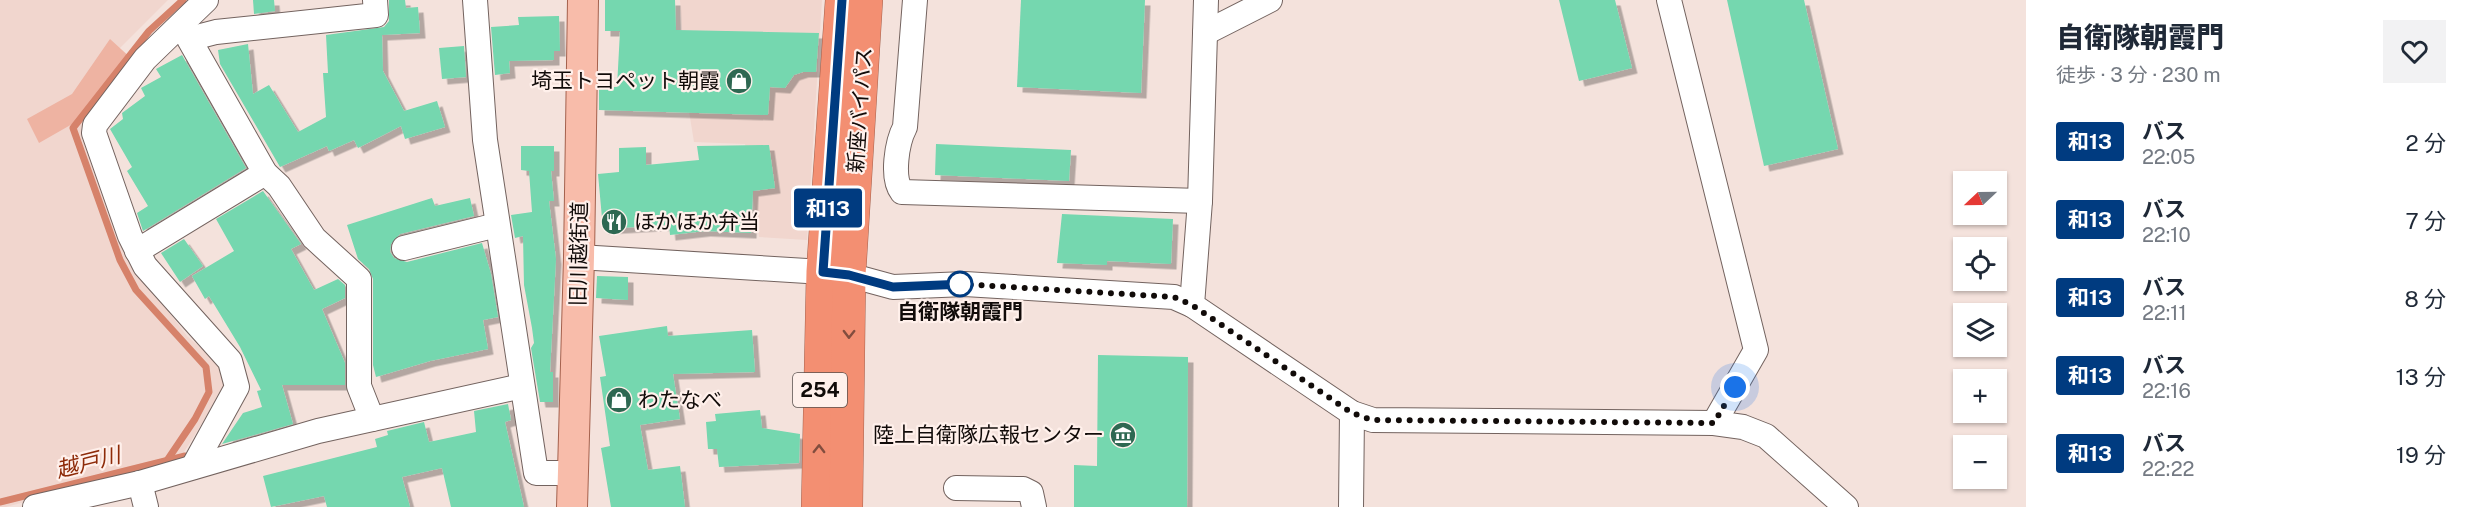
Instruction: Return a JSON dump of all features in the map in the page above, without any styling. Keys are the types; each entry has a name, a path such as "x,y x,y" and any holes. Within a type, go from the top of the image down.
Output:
{"highway":[{"name":"新座バイパス","path":"822,507 836,274 842,0"},
{"name":"新座バイパス","path":"836,274 866,0"}],"main road":[{"name":"旧川越街道","path":"572,507 583,0"}],"street":[{"path":"193,467 237,387 230,361 145,266 137,251 94,133 95,125 161,40 206,0"},
{"path":"372,419 359,386 359,279 314,238 279,186 265,173 189,39 216,32 376,15 375,0"},
{"path":"475,0 485,140 536,473 571,473"},
{"path":"915,0 905,128 901,135 896,178 902,192 1200,201"},
{"path":"1192,305 1200,201 1206,0"},
{"path":"1205,33 1270,0"},
{"path":"1669,0 1756,350 1714,423"},
{"path":"137,251 265,173"},
{"path":"404,249 497,225"},
{"path":"579,257 836,274 893,287 977,284 1174,297 1192,305 1352,413 1372,420 1714,423 1743,427 1766,436 1846,507"},
{"path":"35,507 62,504 318,431 522,386"},
{"path":"1351,507 1352,413"},
{"path":"140,483 146,507"},
{"path":"956,488 1023,489 1031,493 1034,507"}],"shaded area":[{"path":"0,0 168,0 117,51 130,65 81,128 128,259 187,336 220,365 224,388 179,460 6,507 0,507"},
{"path":"680,0 822,0 807,240 759,237 745,144 694,142 686,93"},
{"path":"110,39 133,60 88,115 39,143 27,119 72,94"}],"building":[{"path":"253,0 274,0 275,11 254,14"},
{"path":"389,0 405,0 406,8 418,7 420,33 382,35 383,71 404,111 437,101 445,127 405,139 401,126 358,148 354,140 329,151 327,146 280,167 220,64 218,50 248,44 253,94 269,85 298,132 326,117 323,73 328,73 326,35 384,27 389,21"},
{"path":"605,0 675,0 676,30 819,33 816,72 794,75 785,88 770,87 768,115 599,110 599,87 617,87 620,31 605,31"},
{"path":"1021,0 1145,0 1141,93 1017,87"},
{"path":"1559,0 1615,0 1632,68 1579,81"},
{"path":"1727,0 1804,0 1838,149 1764,166"},
{"path":"559,16 560,51 554,51 554,60 509,61 510,73 495,75 491,27 519,25 518,17"},
{"path":"464,46 466,77 442,79 439,48"},
{"path":"182,55 246,168 143,231 137,213 148,206 127,171 132,167 110,129 123,119 122,113 145,96 141,88 161,77 156,69"},
{"path":"936,144 1071,150 1069,181 935,175"},
{"path":"769,145 775,188 753,191 751,233 705,231 670,235 669,225 603,229 598,174 619,172 619,148 646,147 646,165 699,160 697,146"},
{"path":"521,146 554,146 554,171 551,171 554,201 549,201 556,259 550,372 553,372 553,402 540,402 531,348 534,343 532,328 524,285 523,236 515,238 511,215 532,212 529,171 521,170"},
{"path":"263,191 301,244 291,249 314,290 338,279 345,285 345,298 322,309 345,363 345,385 282,385 293,424 222,444 243,413 262,407 257,391 261,390 240,347 209,296 205,299 192,276 234,251 216,219"},
{"path":"432,198 435,206 470,198 474,216 400,234 391,244 390,252 394,258 407,262 482,243 491,274 498,317 483,320 488,349 430,361 376,377 373,365 373,279 369,269 358,259 347,225"},
{"path":"1062,214 1173,219 1171,264 1107,261 1107,265 1057,263"},
{"path":"184,239 203,266 180,282 161,253"},
{"path":"597,276 628,277 628,300 596,298"},
{"path":"667,326 668,336 752,330 755,372 673,374 680,419 640,425 648,470 680,466 685,507 611,507 601,448 610,446 600,377 606,376 599,336"},
{"path":"1098,355 1188,357 1187,507 1074,507 1074,465 1097,466"},
{"path":"508,404 511,420 505,422 524,507 451,507 442,468 402,477 410,507 327,507 324,496 271,507 263,476 377,447 375,439 388,435 387,431 424,422 429,442 476,432 474,411"},
{"path":"760,410 762,428 800,434 799,463 719,467 717,449 708,449 706,422 716,421 715,414"}],"waterway":[{"path":"166,462 195,419 209,392 206,367 136,290 120,260 73,128 149,31 183,0"},
{"name":"越戸川","path":"0,502 185,456"}],"bus line":[{"name":"和13","path":"842,0 823,272 849,275 893,287 965,284"}],"place":[{"name":"埼玉トヨペット朝霞","path":"739,81"},
{"name":"ほかほか弁当","path":"614,222"},
{"name":"自衛隊朝霞門","path":"960,284"},
{"name":"わたなべ","path":"619,400"},
{"name":"陸上自衛隊広報センター","path":"1123,435"}],"route":[{"path":"960,284 1174,297 1192,305 1352,413 1372,420 1714,423 1735,387"}]}
